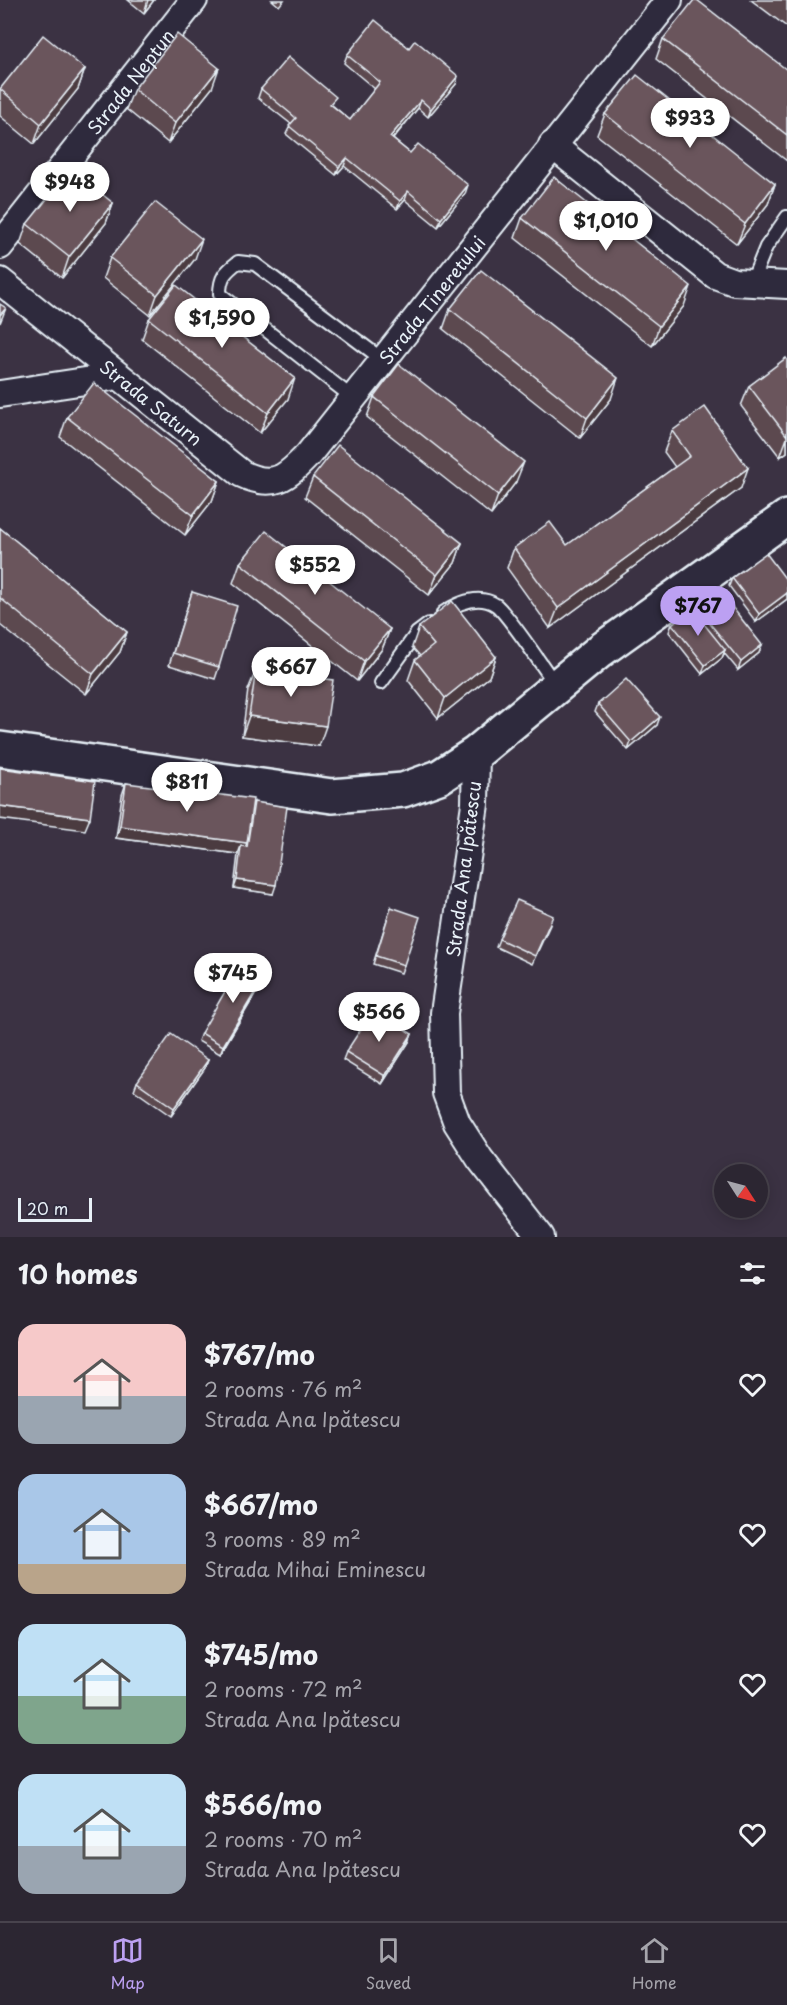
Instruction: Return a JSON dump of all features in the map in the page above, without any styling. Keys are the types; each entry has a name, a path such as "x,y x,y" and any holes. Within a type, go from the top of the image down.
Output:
{"main road":[{"path":"0,749 332,796 403,790 439,777 476,753 602,650 787,517"}],"street":[{"name":"Strada Neptun","path":"0,246 194,0"},
{"name":"Strada Tineretului","path":"309,455 669,0"},
{"path":"552,145 716,275 734,282 787,285"},
{"name":"Strada Saturn","path":"0,281 242,474 256,481 273,482 287,476 309,455"},
{"path":"0,394 118,376"},
{"name":"Strada Ana Ipătescu","path":"476,753 476,804 444,1013 446,1093 457,1123 480,1160 541,1237"}],"lane":[{"path":"751,284 766,247 787,217"},
{"path":"353,398 220,294 220,281 224,273 238,262 255,264 383,360"},
{"path":"381,683 417,633 449,609 467,601 478,600 497,606 557,686"}],"building":[{"path":"694,0 697,0 787,70 787,135 663,39"},
{"path":"375,20 409,48 415,40 458,76 431,109 421,100 390,137 410,153 418,144 468,185 441,219 408,191 400,201 347,158 339,167 289,126 296,118 261,89 288,57 336,97 330,104 350,120 380,82 347,55"},
{"path":"177,34 219,68 175,123 134,89"},
{"path":"43,35 85,69 41,124 0,89"},
{"path":"637,75 775,184 745,224 605,114"},
{"path":"71,169 113,203 69,257 27,224"},
{"path":"554,177 691,286 659,326 522,218"},
{"path":"155,202 202,239 157,295 110,258"},
{"path":"481,270 618,378 587,418 450,309"},
{"path":"176,285 295,378 268,413 149,319"},
{"path":"0,304 6,308 0,315"},
{"path":"786,358 787,360 787,436 749,386"},
{"path":"399,364 524,462 498,495 374,397"},
{"path":"94,383 219,481 193,515 67,417"},
{"path":"705,407 748,468 558,608 514,548 550,522 567,545 690,456 672,431"},
{"path":"338,445 462,543 437,575 313,477"},
{"path":"0,528 127,632 93,674 0,598"},
{"path":"266,531 390,629 364,661 240,563"},
{"path":"766,553 787,581 787,593 759,614 732,578"},
{"path":"192,592 237,606 219,667 173,653"},
{"path":"725,598 762,645 741,662 703,615"},
{"path":"452,601 496,657 445,698 415,660 434,645 419,627"},
{"path":"692,609 725,650 705,665 672,624"},
{"path":"256,670 333,680 326,726 249,716"},
{"path":"626,679 660,717 631,742 598,704"},
{"path":"0,768 95,781 90,818 0,806"},
{"path":"126,783 253,799 247,843 120,826"},
{"path":"254,802 287,807 276,885 237,880 241,846 247,847"},
{"path":"517,900 553,916 535,956 499,939"},
{"path":"391,907 420,917 404,965 376,956"},
{"path":"242,962 265,975 223,1046 201,1033"},
{"path":"374,1009 412,1034 385,1076 346,1052"},
{"path":"171,1034 208,1060 174,1108 137,1082"}]}
